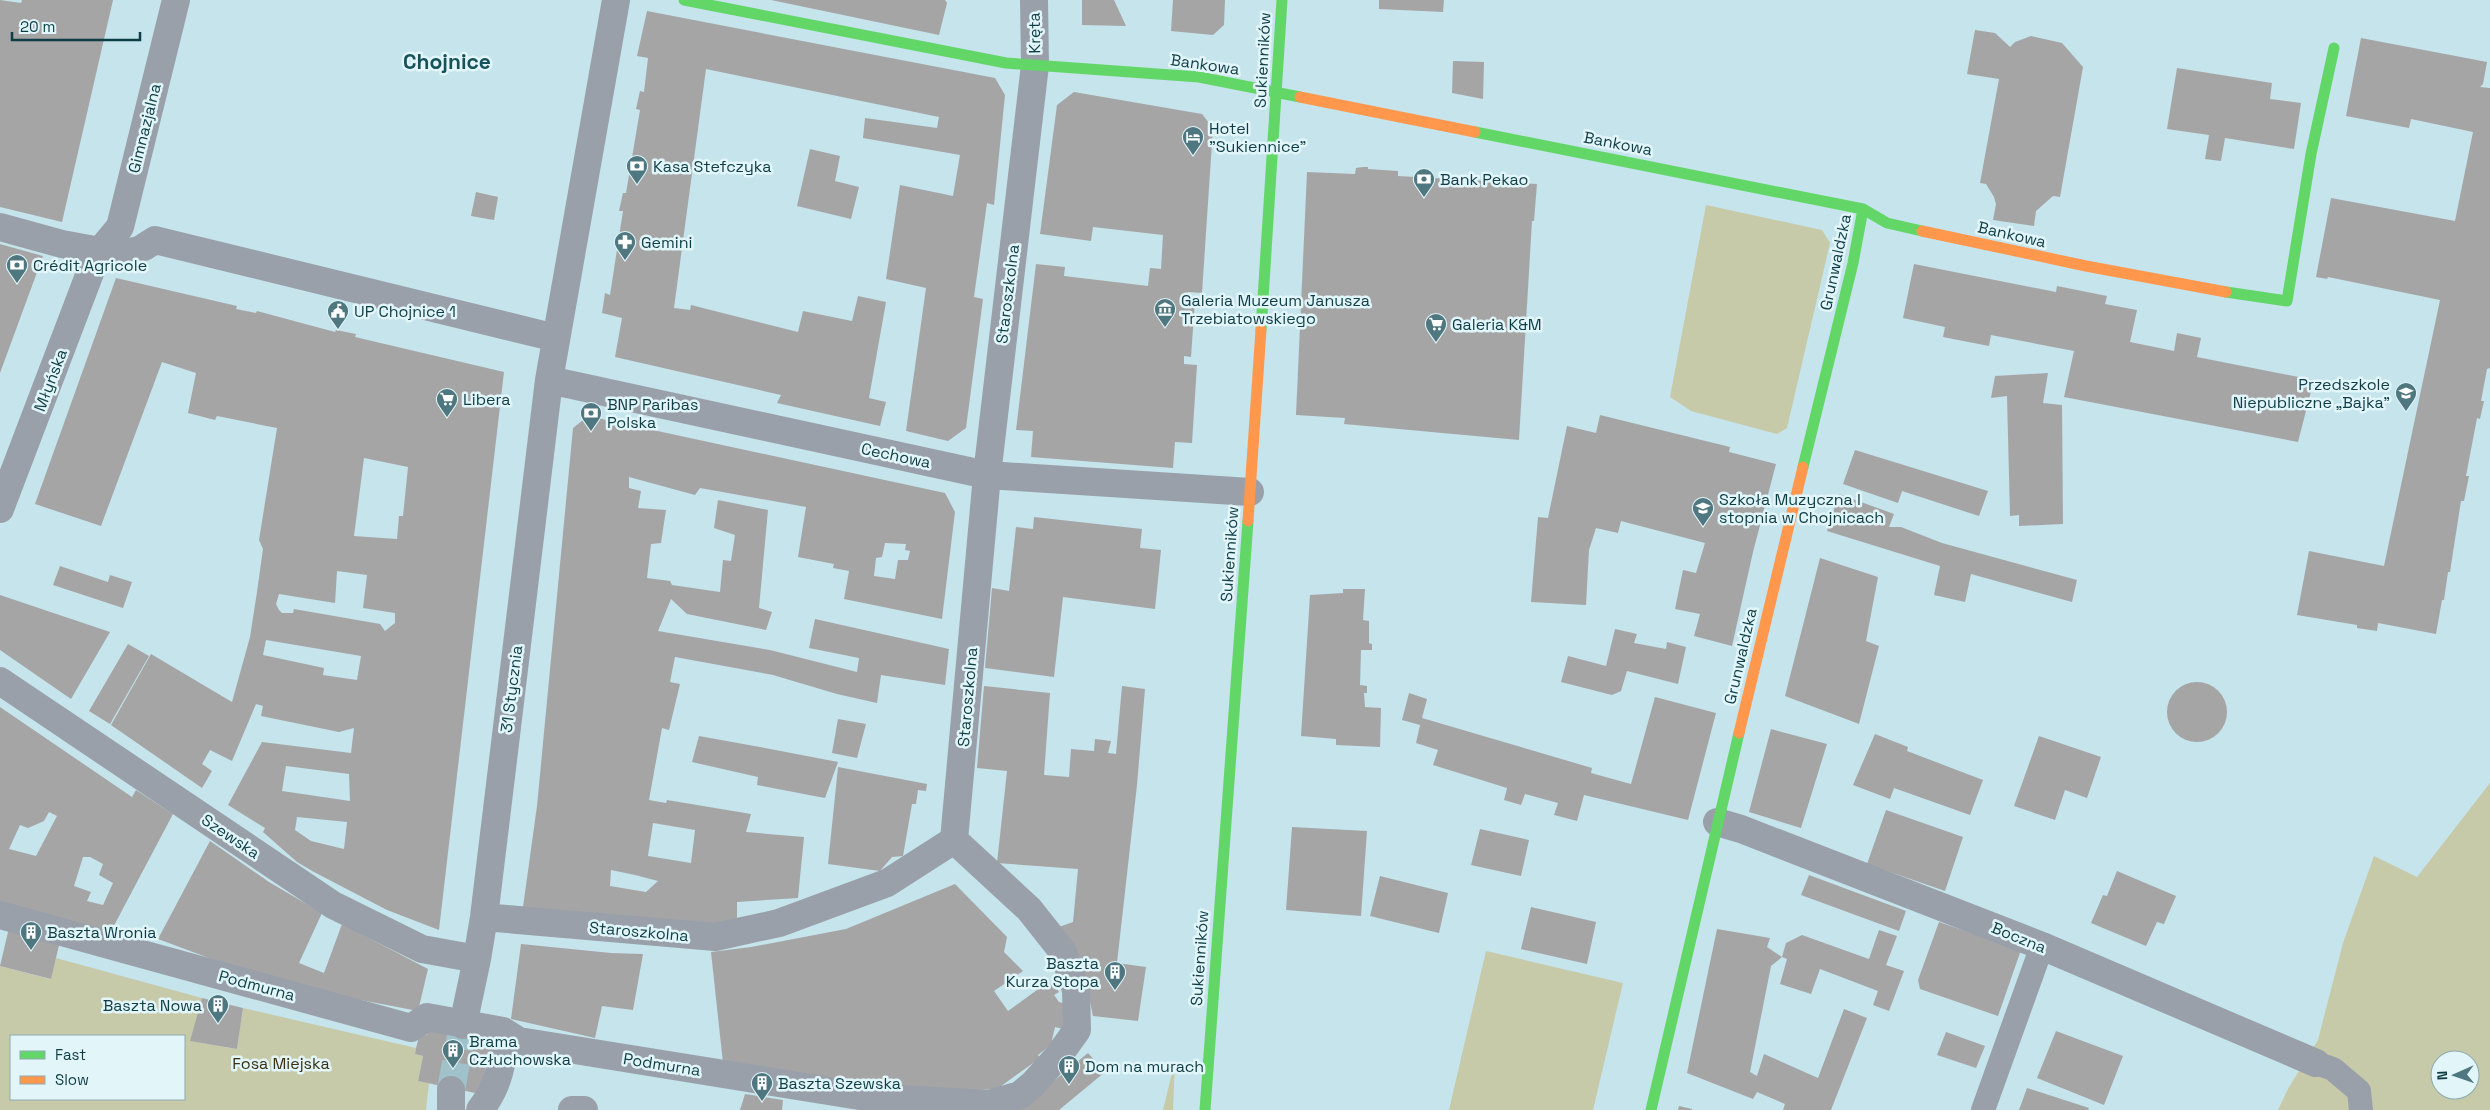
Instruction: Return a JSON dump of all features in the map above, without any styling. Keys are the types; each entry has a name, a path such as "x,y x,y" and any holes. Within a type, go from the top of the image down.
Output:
{"street":[{"name":"Gimnazjalna","path":"100,251 120,227 176,0"},
{"name":"31 Stycznia","path":"463,1024 484,917 549,380 616,0"},
{"name":"Bankowa","path":"684,0 1006,64 1199,77 1863,209 1887,223 2045,258 2213,292 2287,301 2311,154 2334,48"},
{"name":"Kręta","path":"1034,0 1035,65"},
{"name":"Sukienników","path":"1205,1110 1250,492 1282,0"},
{"name":"Staroszkolna","path":"484,917 715,937 779,923 887,884 954,840 986,475 1035,65"},
{"name":"Grunwaldzka","path":"1651,1110 1717,822 1853,263 1863,209"},
{"path":"0,227 62,244 100,251"},
{"path":"144,247 155,240 555,344"},
{"name":"Młyńska","path":"0,509 100,251"},
{"name":"Cechowa","path":"549,380 986,475 1250,492"},
{"name":"Szewska","path":"0,681 333,905 422,950 477,959"},
{"name":"Boczna","path":"1717,822 1741,829 2042,946 2316,1063"},
{"name":"Podmurna","path":"0,915 411,1028 428,1017 502,1031 519,1041 866,1097 989,1104 1020,1095 1033,1084 1059,1055 1077,1030 1076,990 1063,952 1029,909 954,840"},
{"path":"480,1110 488,1100 504,1058 502,1031"},
{"path":"572,1110 584,1110"}],"lane":[{"path":"100,251 130,250 144,247"},
{"path":"1983,1110 2042,946"},
{"path":"2316,1063 2333,1069 2359,1091 2361,1110"}],"green space":[{"path":"1706,205 1822,230 1830,243 1787,428 1777,434 1691,411 1670,397"},
{"path":"2490,783 2490,1110 2278,1110 2289,1087 2318,1040 2343,943 2374,856 2417,877"},
{"path":"1486,951 1623,983 1593,1110 1449,1110"},
{"name":"Fosa Miejska","path":"56,958 202,998 191,1041 237,1049 243,1008 416,1048 415,1054 423,1056 418,1081 429,1083 426,1110 0,1110 0,966 50,979"},
{"path":"1175,1061 1173,1110 1163,1110"}],"building":[{"path":"0,0 21,3 22,0 113,0 62,222 0,207"},
{"path":"771,0 945,0 947,3 939,35"},
{"path":"1082,0 1114,0 1126,26 1082,25"},
{"path":"1173,0 1225,0 1224,25 1213,35 1171,31"},
{"path":"1379,0 1444,0 1443,12 1379,9"},
{"path":"647,11 995,78 1005,95 994,205 987,203 974,297 983,299 966,428 948,441 906,431 926,288 886,279 900,185 953,196 960,155 863,138 865,118 937,128 939,117 706,69 674,308 690,310 691,305 798,332 803,311 852,321 858,296 886,302 869,398 886,402 880,426 777,403 781,395 615,357 622,318 602,313 605,293 610,295 623,211 619,211 623,193 626,193 640,110 636,109 640,91 644,92 648,58 637,56"},
{"path":"1975,30 1995,33 2010,47 2015,42 2031,36 2062,43 2083,67 2060,197 2053,196 2036,211 2034,226 1993,220 1996,204 1994,197 1986,184 1980,183 1999,79 1967,74"},
{"path":"2361,38 2487,62 2483,84 2480,87 2490,88 2490,368 2487,369 2481,401 2484,401 2480,419 2477,418 2466,476 2469,476 2464,501 2461,501 2450,572 2448,572 2436,634 2378,623 2377,631 2357,628 2357,625 2297,615 2309,551 2384,566 2440,300 2328,277 2327,279 2316,277 2331,198 2455,221 2473,132 2411,119 2409,128 2346,116"},
{"path":"1453,61 1484,62 1483,99 1452,93"},
{"path":"2177,68 2272,83 2270,99 2301,103 2294,149 2225,138 2221,161 2205,159 2209,135 2167,129"},
{"path":"1074,92 1202,114 1213,128 1202,293 1188,292 1187,299 1195,300 1191,357 1184,356 1184,364 1197,365 1192,443 1175,442 1173,468 1031,457 1033,431 1016,430 1036,264 1065,267 1064,276 1148,286 1150,268 1161,269 1163,235 1093,227 1091,241 1040,234 1057,105"},
{"path":"810,149 840,156 835,181 859,187 851,219 797,206"},
{"name":"Galeria K&M","path":"1356,168 1398,171 1398,176 1537,184 1534,221 1532,221 1519,440 1344,424 1345,418 1296,415 1307,172 1355,174"},
{"path":"476,192 498,197 494,220 471,216"},
{"path":"0,244 43,256 0,373"},
{"path":"1914,264 2056,292 2057,286 2107,296 2105,304 2137,310 2130,342 2174,351 2177,333 2201,338 2197,357 2314,380 2298,442 2064,397 2074,351 1991,335 1989,346 1943,337 1945,327 1903,318"},
{"path":"116,278 237,306 236,309 256,313 257,311 335,332 336,330 356,334 355,337 504,372 439,930 387,910 297,862 263,832 265,828 228,805 262,742 351,753 354,728 339,732 261,716 263,706 256,704 232,761 210,750 202,764 212,771 202,788 111,725 151,654 232,702 250,637 263,549 259,540 277,428 217,416 215,420 188,413 196,373 162,362 101,526 35,504","holes":["364,458 408,467 403,516 399,516 397,539 354,536","337,571 367,575 363,608 395,613 395,623 385,631 380,624 294,609 293,613 282,613 276,604 279,594 335,603","266,640 361,656 357,680 323,675 324,668 263,655","286,766 349,774 350,801 282,791","297,817 347,822 344,849 311,841 295,830"]},
{"path":"2048,373 2043,403 2062,405 2063,524 2019,526 2019,515 2010,516 2007,396 1991,398 1995,376"},
{"name":"Szkoła Muzyczna I stopnia w Chojnicach","path":"1600,415 1730,447 1729,452 1776,464 1753,552 1732,646 1694,636 1700,614 1675,609 1683,570 1696,573 1705,543 1621,521 1618,533 1596,528 1589,550 1586,605 1531,602 1538,517 1548,518 1567,426 1596,433"},
{"path":"588,416 945,493 955,512 942,619 844,599 849,571 833,568 834,564 798,557 806,507 700,488 695,495 629,477 629,488 641,491 638,508 666,510 661,543 651,544 647,578 670,581 672,585 720,592 723,560 731,561 735,535 714,528 718,500 768,510 759,608 772,612 766,630 687,614 671,599 658,631 770,650 857,672 859,658 809,648 815,619 949,649 945,685 881,675 877,703 837,694 773,675 675,657 670,682 680,684 669,730 662,728 649,800 666,803 667,800 751,814 746,832 804,837 798,898 737,902 737,920 714,926 523,907 537,806 573,428","holes":["885,543 906,544 905,550 910,551 908,560 898,560 895,579 874,576 876,558 882,557","653,823 695,830 691,863 648,856","611,870 658,881 646,892 610,886"]},
{"path":"1855,450 1988,491 1979,516 1902,491 1898,503 1843,484"},
{"path":"1839,494 1894,514 1889,527 1901,527 1942,543 2077,580 2072,602 1971,574 1965,602 1934,595 1940,566 1827,531"},
{"path":"1034,517 1142,529 1140,548 1161,550 1155,609 1063,597 1054,677 985,668 992,588 1009,591 1016,527 1033,529"},
{"path":"1820,558 1878,577 1866,641 1879,646 1859,724 1785,696"},
{"path":"60,566 108,582 110,575 132,582 123,608 53,585"},
{"path":"1343,589 1365,589 1363,620 1369,621 1369,643 1372,644 1372,650 1361,650 1360,685 1367,686 1367,693 1364,693 1365,707 1381,708 1380,747 1336,745 1336,739 1301,736 1310,595 1343,593"},
{"path":"0,595 110,632 71,699 0,650"},
{"path":"1615,629 1637,634 1634,643 1666,649 1667,642 1686,647 1678,684 1627,671 1621,691 1612,695 1561,682 1568,656 1606,666"},
{"path":"128,644 149,656 110,724 89,711"},
{"path":"2191,682 2203,682 2214,687 2222,695 2227,706 2225,724 2214,737 2203,742 2191,742 2180,737 2172,729 2167,718 2167,706 2172,695 2180,687"},
{"path":"984,686 1050,693 1044,775 1069,777 1071,749 1094,751 1095,739 1111,741 1108,753 1116,754 1122,686 1145,689 1137,785 1117,963 1146,967 1138,1021 1093,1016 1081,959 1056,928 1073,922 1078,869 997,863 1007,771 977,768"},
{"path":"1409,693 1427,699 1422,718 1592,768 1591,773 1631,784 1655,697 1716,713 1688,820 1584,795 1577,821 1554,815 1558,803 1525,794 1521,805 1504,800 1507,788 1433,765 1438,750 1416,743 1420,725 1402,720"},
{"path":"0,707 132,797 136,790 173,814 109,935 0,902","holes":["49,812 57,816 36,856 9,849 20,825 28,828 44,821","83,857 90,857 103,864 99,875 113,883 103,905 87,901 91,892 74,886"]},
{"path":"838,719 866,724 857,758 832,753"},
{"path":"1771,729 1827,744 1801,828 1749,812"},
{"path":"1875,734 1908,747 1907,751 1983,780 1970,815 1894,788 1890,799 1853,785"},
{"path":"699,736 838,762 825,798 757,785 758,777 692,762"},
{"path":"2039,736 2101,757 2087,798 2065,790 2055,820 2014,806"},
{"path":"838,767 927,784 926,791 918,790 916,804 912,804 903,856 892,857 880,871 828,864"},
{"path":"1886,810 1963,837 1945,891 1867,864"},
{"path":"1292,827 1367,831 1361,916 1286,910"},
{"path":"1480,829 1529,840 1521,876 1471,865"},
{"path":"210,841 269,882 322,913 299,963 324,973 342,924 428,969 418,1011 319,992 241,970 158,939"},
{"path":"2117,871 2176,896 2164,924 2157,922 2146,946 2091,923 2103,895 2107,896"},
{"path":"1809,875 1906,911 1899,931 1801,895"},
{"path":"1380,876 1448,893 1439,933 1370,916"},
{"path":"955,884 1007,937 1004,952 1023,971 994,991 1008,1011 1048,982 1050,985 1053,983 1059,992 1054,995 1059,1002 1070,1005 1063,1029 1055,1027 1053,1043 1038,1055 1040,1058 997,1089 926,1093 723,1063 711,952 751,947 846,929"},
{"path":"1531,907 1596,922 1587,964 1521,949"},
{"path":"1939,922 2021,950 1998,1016 1920,989 1918,980"},
{"name":"Baszta Wronia","path":"9,928 60,941 51,979 0,966"},
{"path":"1717,929 1770,938 1767,947 1782,957 1771,966 1750,1072 1757,1076 1764,1054 1818,1078 1844,1009 1867,1018 1831,1110 1783,1110 1785,1104 1757,1092 1753,1099 1687,1073"},
{"path":"1879,930 1897,936 1886,965 1904,971 1889,1011 1873,1005 1878,991 1820,969 1811,994 1780,984 1787,959 1782,957 1786,943 1802,935 1869,959"},
{"path":"521,944 611,953 643,954 633,1010 602,1006 595,1038 511,1019"},
{"name":"Baszta Nowa","path":"202,998 243,1008 237,1049 190,1041"},
{"name":"Brama Człuchowska","path":"430,1020 493,1033 480,1094 418,1081 423,1056 415,1054 416,1048 420,1033 427,1035"},
{"path":"2056,1031 2123,1056 2104,1105 2037,1078"},
{"path":"1946,1032 1985,1046 1976,1068 1937,1055"},
{"name":"Dom na murach","path":"1088,1053 1105,1072 1059,1110 1016,1110 1027,1107 1033,1098"},
{"path":"2027,1088 2089,1108 2088,1110 2019,1110"},
{"name":"Baszta Szewska","path":"745,1094 783,1100 782,1110 740,1110"},
{"path":"1679,1106 1692,1109 1692,1110 1678,1110"}],"tunnel":[{"path":"451,1090 463,1025"}],"traffic: fast":[{"path":"684,0 1006,63 1199,77 1300,97"},
{"path":"1261,330 1282,0"},
{"path":"2226,292 2287,301 2311,154 2334,48"},
{"path":"1475,132 1863,209 1887,223 1922,231"},
{"path":"1803,467 1853,263 1863,209"},
{"path":"1205,1110 1248,521"},
{"path":"1651,1110 1739,733"}],"traffic: slow":[{"path":"1300,97 1475,132"},
{"path":"1922,231 2086,266 2226,292"},
{"path":"1248,521 1261,330"},
{"path":"1739,733 1803,467"}],"place":[{"name":"Hotel \"Sukiennice\"","path":"1193,156"},
{"name":"Kasa Stefczyka","path":"637,185"},
{"name":"Bank Pekao","path":"1424,198"},
{"name":"Gemini","path":"625,261"},
{"name":"Crédit Agricole","path":"17,284"},
{"name":"Galeria Muzeum Janusza Trzebiatowskiego","path":"1165,328"},
{"name":"UP Chojnice 1","path":"338,330"},
{"name":"Galeria K&M","path":"1436,343"},
{"name":"Przedszkole Niepubliczne „Bajka”","path":"2406,412"},
{"name":"Libera","path":"447,418"},
{"name":"BNP Paribas Polska","path":"591,432"},
{"name":"Szkoła Muzyczna I stopnia w Chojnicach","path":"1703,527"},
{"name":"Baszta Wronia","path":"31,951"},
{"name":"Baszta Kurza Stopa","path":"1115,991"},
{"name":"Baszta Nowa","path":"218,1024"},
{"name":"Brama Człuchowska","path":"453,1069"},
{"name":"Dom na murach","path":"1069,1085"},
{"name":"Baszta Szewska","path":"762,1102"}],"district":[{"name":"Chojnice","path":"447,62"}]}
